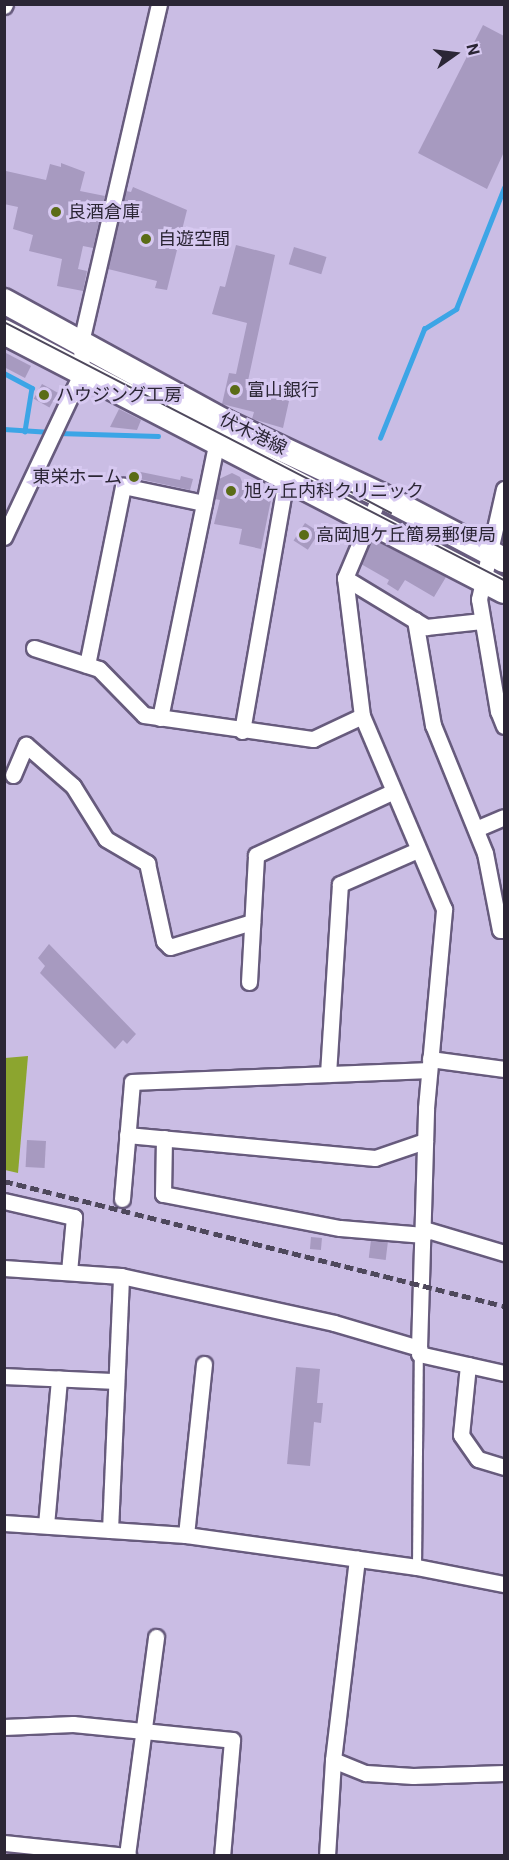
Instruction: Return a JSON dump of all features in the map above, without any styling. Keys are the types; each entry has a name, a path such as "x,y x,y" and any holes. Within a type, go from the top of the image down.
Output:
{"main road":[{"name":"伏木港線","path":"4,301 227,423 380,495 497,556"},
{"name":"伏木港線","path":"4,332 216,444 369,519 504,591"}],"street":[{"path":"4,537 82,372 81,342 159,4"},
{"path":"160,718 216,444"},
{"path":"242,731 286,480"},
{"path":"87,665 123,486 204,503"},
{"path":"504,489 497,556 481,579 482,621 498,711 504,726"},
{"path":"380,495 345,578 362,716 392,792 444,909 425,1141 419,1351"},
{"path":"345,578 426,627 482,621"},
{"path":"415,620 433,725 486,854 500,930 504,930"},
{"path":"34,648 99,669 144,715 242,731 313,739 362,716"},
{"path":"13,775 26,745 73,786 105,839 147,863 164,941 170,947 252,922"},
{"path":"249,982 256,855 392,792"},
{"path":"476,829 504,817"},
{"path":"328,1074 340,884 418,850"},
{"path":"122,1199 132,1082 328,1074 430,1065 504,1069"},
{"path":"128,1135 375,1158 425,1141"},
{"path":"164,1138 163,1194 340,1228 424,1232 504,1253"},
{"path":"4,1201 74,1217 69,1272"},
{"path":"4,1268 121,1276 334,1323 419,1351 504,1373"},
{"path":"110,1530 121,1276"},
{"path":"186,1536 204,1364"},
{"path":"468,1365 461,1435 478,1459 504,1467"},
{"path":"4,1376 115,1382"},
{"path":"46,1525 58,1379"},
{"path":"4,1523 186,1536 417,1567 504,1584"},
{"path":"327,1856 333,1760 357,1558"},
{"path":"4,1843 127,1856 141,1731 146,1724 156,1637"},
{"path":"4,1727 73,1724 232,1740 222,1856"},
{"path":"333,1760 366,1773 401,1776 504,1773"}],"lane":[{"path":"417,1567 419,1351"}],"green space":[{"path":"28,1056 18,1173 5,1170 5,1058"}],"building":[{"path":"483,25 504,36 504,152 487,189 418,153"},
{"path":"61,163 85,172 80,191 105,196 93,248 83,246 78,269 87,271 83,291 57,286 62,259 29,251 33,235 13,229 18,207 4,204 6,171 46,180 50,164 61,167"},
{"name":"自遊空間","path":"133,187 187,210 167,290 155,288 157,281 108,269 126,191 131,192"},
{"path":"236,245 275,255 246,390 289,401 283,428 252,419 254,412 222,404 229,373 236,374 247,323 212,314 220,286 225,287"},
{"path":"294,247 327,257 321,274 289,264"},
{"path":"4,352 31,366 25,378 4,367"},
{"path":"42,384 58,393 50,408 34,399"},
{"path":"119,409 141,420 137,430 110,427"},
{"path":"131,470 180,480 181,476 193,479 190,490 130,477"},
{"path":"232,473 240,477 245,489 272,495 261,549 239,544 242,529 214,524 220,500 215,499 219,479"},
{"path":"305,523 319,532 308,550 294,541"},
{"path":"372,539 446,577 434,597 405,580 398,591 387,584 389,580 361,564"},
{"path":"49,944 136,1034 127,1044 123,1040 115,1049 40,973 45,966 38,958"},
{"path":"27,1140 46,1141 45,1168 26,1167"},
{"path":"311,1237 322,1238 321,1250 310,1249"},
{"path":"371,1240 388,1242 386,1260 369,1258"},
{"path":"296,1367 320,1369 317,1403 323,1403 321,1423 314,1422 310,1466 287,1464"}],"waterway":[{"path":"380,438 424,329 456,309 504,188"},
{"path":"4,373 32,388 25,431"},
{"path":"4,429 50,432"},
{"path":"58,433 158,436"}],"tram line":[{"path":"4,322 504,580"},
{"path":"338,485 391,513"}],"railway":[{"path":"4,1181 504,1306"}],"place":[{"name":"良酒倉庫","path":"56,212"},
{"name":"自遊空間","path":"146,239"},
{"name":"富山銀行","path":"235,390"},
{"name":"ハウジング工房","path":"44,395"},
{"name":"東栄ホーム","path":"134,477"},
{"name":"旭ヶ丘内科クリニック","path":"231,491"},
{"name":"高岡旭ケ丘簡易郵便局","path":"304,535"}]}
